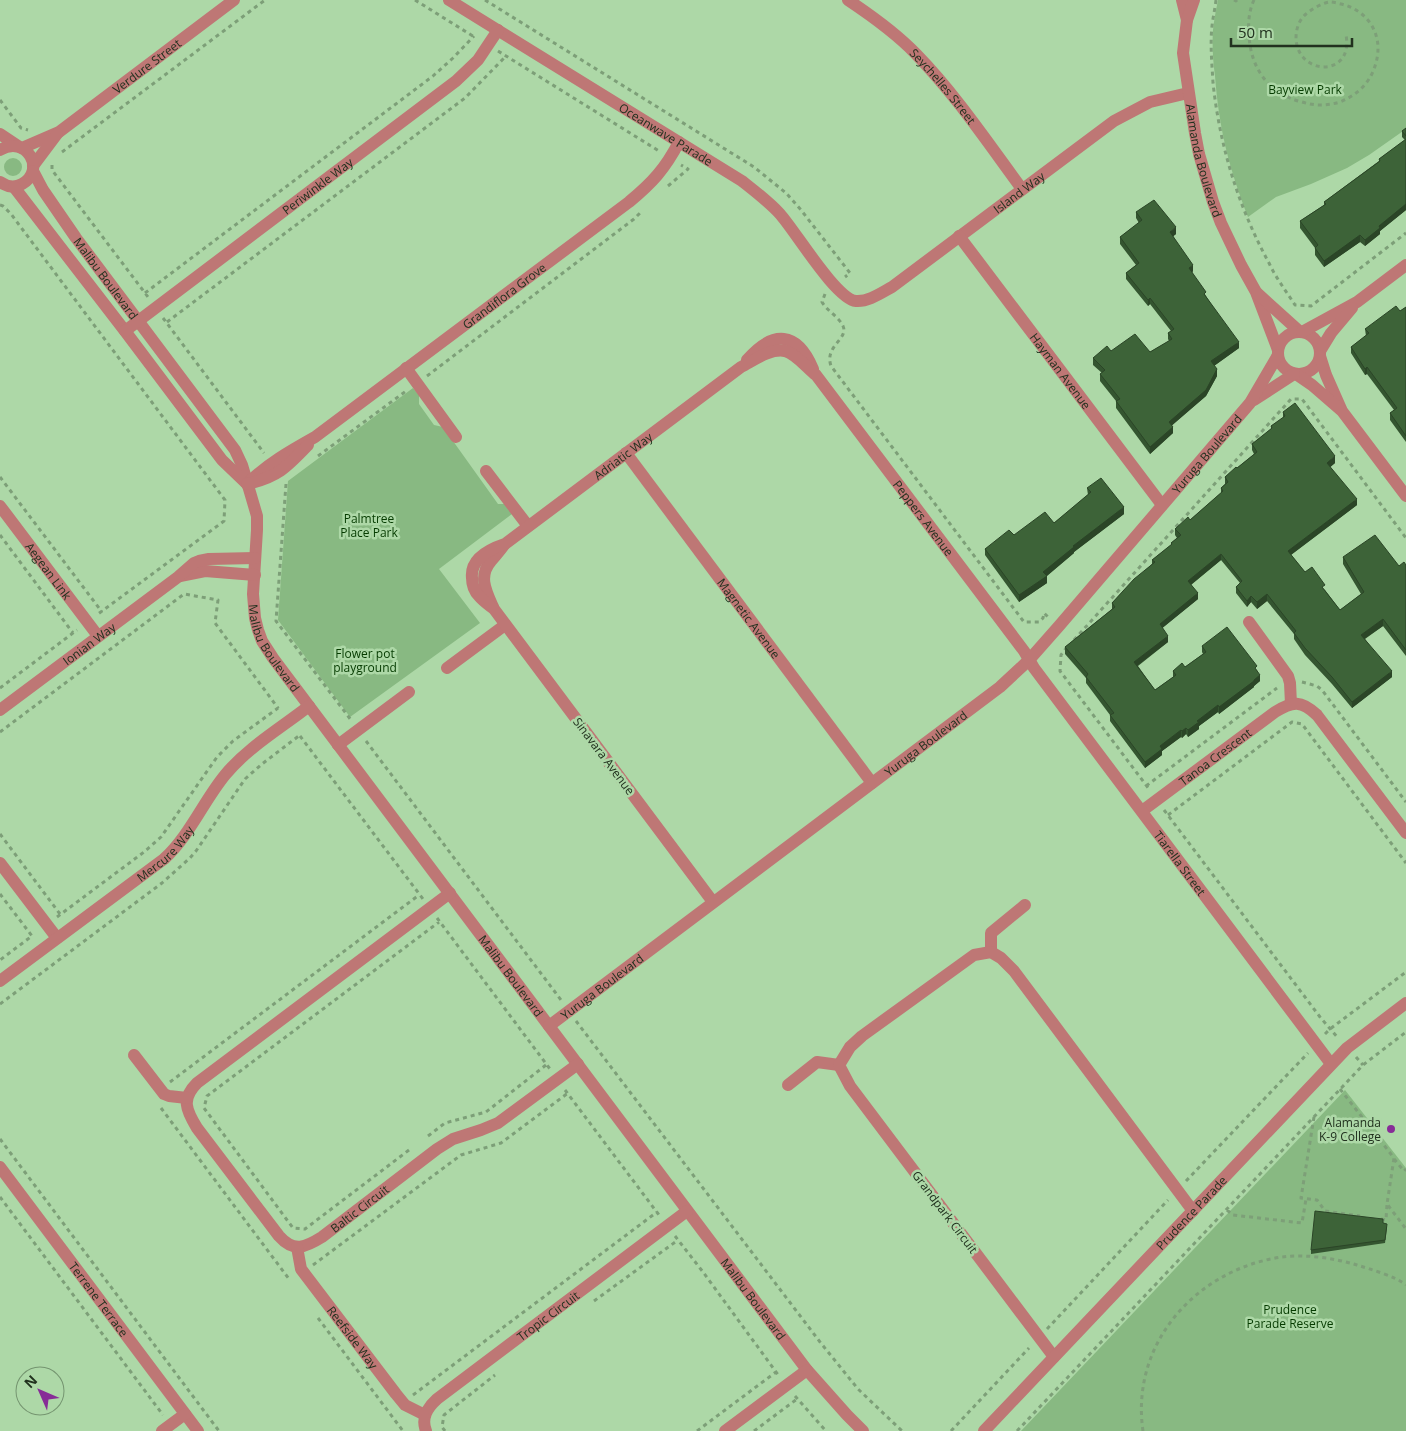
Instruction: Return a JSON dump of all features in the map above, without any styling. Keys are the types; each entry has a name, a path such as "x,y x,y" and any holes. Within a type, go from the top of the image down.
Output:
{"street":[{"name":"Verdure Street","path":"0,150 11,146 20,147 59,132 234,0"},
{"name":"Oceanwave Parade","path":"449,0 742,182 772,206 793,230 834,286 854,301"},
{"name":"Seychelles Street","path":"848,0 874,17 915,53 944,84 1022,189"},
{"name":"Alamanda Boulevard","path":"1182,0 1186,20"},
{"name":"Alamanda Boulevard","path":"1194,0 1186,20 1183,52 1196,140 1213,202 1230,244 1256,292 1278,352"},
{"name":"Periwinkle Way","path":"125,331 456,81 478,60 498,30"},
{"name":"Island Way","path":"854,301 866,300 892,287 1114,121 1150,102 1188,93"},
{"name":"Verdure Street","path":"5,186 20,186 26,182 59,132"},
{"path":"0,134 20,147"},
{"name":"Grandiflora Grove","path":"247,484 264,480 275,468 292,463 315,437 629,202 654,180 679,142"},
{"name":"Malibu Boulevard","path":"20,147 30,156 33,169 43,190 235,450 242,465 257,516 253,606 255,618 260,636 273,658 807,1370 863,1431"},
{"name":"Malibu Boulevard","path":"5,186 125,331 222,460 247,484"},
{"name":"Hayman Avenue","path":"959,236 1162,506"},
{"path":"1406,265 1357,302 1300,332 1287,335 1283,339 1278,352 1283,367 1312,385 1342,411 1406,496"},
{"name":"Alamanda Boulevard","path":"1256,292 1300,332"},
{"path":"1295,374 1302,374 1314,368 1331,333 1357,302"},
{"path":"1300,332 1309,334 1319,344 1326,375 1342,411"},
{"name":"Adriatic Way","path":"471,574 477,560 483,555 505,544 741,367 766,354 777,351 785,345"},
{"name":"Peppers Avenue","path":"785,345 796,358 816,375 1029,660"},
{"name":"Yuruga Boulevard","path":"549,1026 996,690 1029,660 1250,403 1278,352"},
{"path":"406,368 456,437"},
{"name":"Yuruga Boulevard","path":"1250,403 1295,374"},
{"name":"Magnetic Avenue","path":"626,453 872,783"},
{"path":"486,471 528,526"},
{"name":"Aegean Link","path":"0,506 98,636"},
{"name":"Adriatic Way","path":"484,572 505,544"},
{"name":"Ionian Way","path":"0,710 194,563 209,559 256,558"},
{"name":"Ionian Way","path":"178,577 205,571 255,576"},
{"name":"Sinavara Avenue","path":"484,572 484,586 494,609 505,625 713,902"},
{"name":"Sinavara Avenue","path":"471,574 475,591 479,597 494,609"},
{"path":"1249,622 1288,676 1291,704 1307,706 1317,715 1406,833"},
{"path":"447,668 505,625"},
{"name":"Tiarella Street","path":"1029,660 1331,1064"},
{"path":"338,745 409,692"},
{"name":"Tanoa Crescent","path":"1142,811 1275,712 1291,704"},
{"name":"Mercure Way","path":"0,981 171,852 234,765 254,747 309,706"},
{"path":"0,863 57,938"},
{"path":"297,1247 288,1244 279,1236 197,1128 188,1111 186,1098 192,1087 201,1079 450,893"},
{"path":"991,952 991,932 1025,905"},
{"path":"788,1084 817,1062 839,1065 850,1047 862,1036 974,955 991,952 1001,958 1014,971 1193,1210"},
{"name":"Prudence Parade","path":"984,1431 1331,1064 1347,1048 1406,1002"},
{"path":"134,1055 164,1094 186,1098"},
{"name":"Baltic Circuit","path":"297,1247 305,1246 322,1237 453,1139 498,1122 578,1064"},
{"name":"Grandpark Circuit","path":"839,1065 850,1086 1054,1357"},
{"name":"Terrene Terrace","path":"0,1167 198,1431"},
{"name":"Tropic Circuit","path":"425,1415 431,1404 441,1395 687,1211"},
{"name":"Reefside Way","path":"297,1247 302,1269 405,1405 425,1415"},
{"path":"725,1431 807,1370"},
{"path":"166,1428 185,1414"},
{"path":"425,1415 426,1431"}],"path":[{"path":"61,153 265,0"},
{"path":"415,0 688,169 665,189"},
{"path":"485,0 732,152 770,178 786,193 850,274 823,296 822,302 840,322 844,330 843,335 830,355 832,366 1024,622 1039,622 1043,618 1044,613 1074,640"},
{"path":"1216,0 1212,27 1212,70 1216,108 1226,156 1234,186 1253,232 1270,265 1295,305 1311,306 1406,233"},
{"path":"1254,0 1249,15 1249,38 1250,50 1257,69 1268,83 1280,93 1296,101 1316,105 1335,104 1355,94 1366,83 1377,57 1377,39 1370,22 1353,8 1330,1 1305,15 1297,28 1298,50 1313,65 1318,67 1332,66 1342,59 1346,53 1348,47 1346,35"},
{"path":"145,294 433,76 474,36"},
{"path":"166,322 466,98 506,56"},
{"path":"59,178 286,482 276,621 820,1342 858,1389 902,1431"},
{"path":"0,204 6,208 17,222 225,500 224,521 0,688"},
{"path":"316,458 634,219 646,207"},
{"path":"1363,1065 1320,1017 1060,671 1061,655 1291,399 1302,399 1406,538"},
{"path":"0,477 102,612"},
{"path":"0,535 73,633"},
{"path":"0,732 184,594 218,600 215,623 278,708"},
{"path":"1146,786 1275,690 1290,683 1308,683 1322,690 1406,802"},
{"path":"1168,814 1292,722 1302,724 1406,862"},
{"path":"0,834 60,914"},
{"path":"0,894 32,936 0,960"},
{"path":"294,1286 159,1106 164,1103 164,1086 419,895"},
{"path":"414,1147 305,1229 293,1228 204,1108 207,1096 440,922"},
{"path":"1017,1431 1363,1065 1406,1032"},
{"path":"422,1141 445,1123 486,1112 546,1065"},
{"path":"1340,1089 1404,1171 1406,1169"},
{"path":"302,1269 316,1263 461,1155 501,1143 568,1093"},
{"path":"1314,1117 1301,1198 1317,1200 1325,1211 1369,1218"},
{"path":"0,1139 219,1431"},
{"path":"1378,1219 1386,1220 1394,1158"},
{"path":"0,1197 166,1428"},
{"path":"1226,1210 1233,1215 1302,1223 1306,1199"},
{"path":"1387,1204 1406,1230"},
{"path":"318,1317 402,1429 405,1424 403,1417 405,1405 422,1388 657,1212"},
{"path":"591,1303 678,1240"},
{"path":"1143,1431 1142,1393 1153,1354 1165,1330 1180,1310 1194,1296 1217,1279 1232,1271 1264,1260 1299,1256 1344,1262 1397,1279 1406,1286"},
{"path":"696,1431 776,1372"},
{"path":"446,1431 442,1427 444,1415 498,1373"},
{"path":"754,1431 797,1399"}],"green space":[{"name":"Bayview Park","path":"1218,0 1406,0 1406,129 1347,168 1276,197 1248,217 1230,165 1219,114 1213,48 1213,26"},
{"path":"9,158 17,158 22,163 20,174 9,176 4,171 4,163"},
{"name":"Palmtree Place Park","path":"413,388 419,395 419,404 434,425 443,427 498,504 505,504 512,514 439,569 480,623 350,717 278,620 288,481"},
{"name":"Prudence Parade Reserve","path":"1345,1090 1406,1168 1406,1431 1021,1431"}],"building":[{"path":"1406,128 1406,136 1402,131"},
{"path":"1406,139 1406,204 1365,240 1360,235 1324,261 1315,248 1318,245 1300,221 1326,204 1324,202 1380,161 1379,159"},
{"path":"1154,200 1176,227 1170,232 1193,265 1189,268 1206,292 1204,294 1239,342 1211,361 1217,369 1206,390 1169,422 1173,427 1150,447 1116,401 1120,399 1100,374 1105,370 1093,358 1107,346 1111,351 1135,334 1150,352 1172,339 1168,333 1174,329 1150,298 1148,300 1126,273 1139,263 1120,237 1142,220 1136,212"},
{"path":"1396,306 1400,311 1406,307 1406,436 1390,413 1397,408 1367,367 1365,369 1351,347 1369,333 1365,329"},
{"path":"1295,403 1335,456 1327,463 1357,499 1288,551 1305,572 1312,567 1325,585 1322,587 1340,610 1364,592 1343,557 1375,535 1399,566 1404,562 1406,565 1406,650 1383,619 1361,635 1392,671 1352,702 1305,648 1294,633 1296,631 1267,594 1257,602 1251,596 1247,601 1236,587 1242,581 1221,554 1188,581 1198,593 1160,624 1168,636 1134,662 1155,690 1176,675 1173,671 1182,663 1185,667 1206,652 1202,646 1227,627 1257,666 1255,668 1260,675 1219,707 1218,705 1197,721 1199,722 1188,730 1186,728 1181,730 1160,746 1162,749 1145,762 1110,715 1114,713 1086,677 1088,674 1065,647 1115,607 1112,603 1134,579 1155,562 1152,560 1181,535 1175,529 1188,517 1190,520 1223,491 1221,488 1228,482 1225,477 1257,452 1252,444 1285,416 1283,412"},
{"path":"1101,478 1124,507 1073,546 1043,572 1047,576 1019,595 985,549 1009,530 1014,535 1045,512 1054,523 1091,492 1087,488"},
{"path":"1315,1211 1383,1219 1383,1223 1387,1224 1385,1240 1311,1250"}],"place":[{"name":"Alamanda K-9 College","path":"1391,1129"}],"park label":[{"name":"Flower pot playground","path":"365,660"}]}
